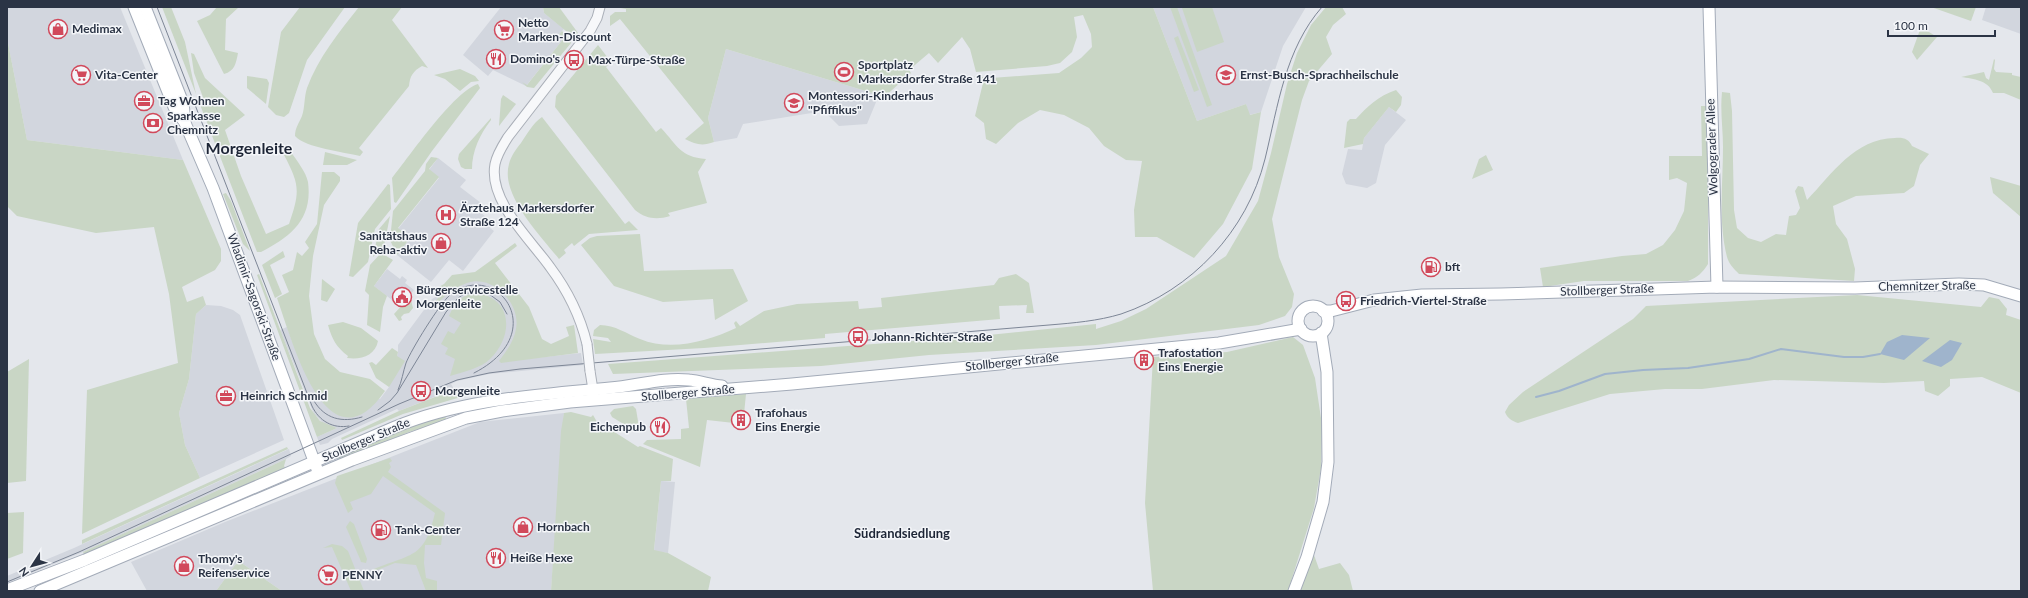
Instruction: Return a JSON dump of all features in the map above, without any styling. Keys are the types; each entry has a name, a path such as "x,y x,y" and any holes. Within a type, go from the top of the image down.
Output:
{"main road":[{"name":"Wladimir-Sagorski-Straße","path":"134,7 174,107 186,123"},
{"name":"Wladimir-Sagorski-Straße","path":"145,7 183,103 186,123 243,268 319,473"},
{"name":"Wolgograder Allee","path":"1709,7 1717,287"},
{"name":"Chemnitzer Straße","path":"1855,288 1959,284 1984,285 2021,296"},
{"name":"Stollberger Straße","path":"1323,311 1393,297 1422,295 1717,287 1855,288"},
{"name":"Stollberger Straße","path":"1324,328 1360,303"},
{"path":"1294,591 1307,557 1323,502 1328,462 1327,372 1324,328 1327,319 1323,311 1316,307 1308,307 1300,314 1303,327 1314,342 1326,381"},
{"name":"Stollberger Straße","path":"40,591 319,473 466,418 502,411 594,401 1219,343 1303,327"},
{"path":"1303,327 1324,328"},
{"name":"Stollberger Straße","path":"7,590 85,560 406,422 448,409 572,391 593,390 674,380 689,380 718,386 746,388"}],"street":[{"path":"594,401 587,344 582,322 575,306 551,268 507,211 501,199 495,173 495,164 504,143 590,31 597,18 600,7"}],"shaded area":[{"path":"7,7 120,7 183,160 27,140 7,38"},
{"path":"501,7 543,7 544,13 564,29 559,34 564,38 526,86 493,70 488,76 463,55"},
{"name":"Ernst-Busch-Sprachheilschule","path":"1153,7 1306,7 1283,46 1261,112 1249,115 1246,104 1197,121"},
{"path":"1986,7 2021,7 2021,34 1982,20"},
{"name":"Montessori-Kinderhaus \"Pfiffikus\"","path":"726,49 879,95 867,124 839,126 824,111 743,124 737,138 714,142 708,118"},
{"path":"1389,107 1406,120 1385,145 1376,183 1367,188 1346,184 1342,174 1348,149 1362,150 1364,138"},
{"name":"Ärztehaus Markersdorfer Straße 124","path":"438,158 466,180 460,187 481,203 476,209 491,221 490,222 493,225 490,228 494,231 463,271 449,260 431,282 397,255 410,238 398,229 439,178 429,170"},
{"path":"490,264 511,292 535,358 581,353 583,365 489,374 457,381 451,384 454,389 399,411 397,409 332,439 328,443 320,445 317,437 337,428 323,423 314,414 280,330 287,327 292,341 380,399 389,387 398,352 398,345 432,299"},
{"path":"387,269 400,279 402,276 407,280 405,283 414,290 408,297 411,300 407,305 404,303 401,307 374,286"},
{"name":"Heinrich Schmid","path":"206,305 221,306 233,310 240,315 284,440 200,478 185,445 179,413 189,379 196,314"},
{"path":"564,413 551,591 282,591 240,562 235,565 216,591 147,591 131,562 225,522 480,422"},
{"path":"289,449 291,456 286,459 83,552 7,583 7,576 74,548"},
{"path":"661,481 675,482 668,553 654,551"}],"green space":[{"path":"162,7 171,7 185,42 196,94"},
{"path":"217,7 239,7 226,19 225,50 238,53 233,69 224,74 197,21 210,15"},
{"path":"300,7 345,7 307,60 289,113 284,117 276,115 268,107 281,32"},
{"path":"359,7 402,7 392,20 428,68 422,66 414,72 410,79 409,86 359,148 363,152 360,156 316,147 300,140 295,136 296,128 303,113 307,88 317,66 344,26"},
{"path":"543,7 559,7 578,33 576,36 572,36 544,13"},
{"path":"614,7 1153,7 1197,121 1246,104 1250,115 1261,112 1252,169 1223,224 1194,258 1157,237 1135,237 1134,210 1142,161 1126,160 1104,146 1089,128 1064,115 1040,110 1018,123 996,144 986,139 984,123 975,116 983,83 974,76 991,78 1059,73 1081,58 1092,47 1091,34 1083,15 1074,17 1077,37 1072,52 1060,63 1047,66 976,72 970,49 962,37 938,63 929,53 909,70 911,73 882,99 879,95 726,49 708,118 714,142 696,144 685,139 704,123 620,19 610,26 610,16 615,12 626,12 626,9"},
{"path":"1170,7 1177,7 1212,105 1207,107"},
{"path":"1212,7 1224,42 1197,52 1182,8"},
{"path":"1326,7 1342,7 1346,14 1333,25 1326,37 1332,54 1309,81 1302,100 1272,219 1279,257 1294,294 1292,307 1285,316 1259,325 1096,345 929,355 821,366 613,374 608,364 979,336 1096,324 1096,329 1121,321 1146,309 1226,256 1258,201 1287,84 1297,53 1311,25"},
{"path":"1931,7 1976,7 1971,21"},
{"path":"1921,27 1937,37 1917,60 1912,52"},
{"path":"562,31 571,40 571,43 534,88 527,87 522,82 527,85 564,38 559,34"},
{"path":"1178,36 1199,90 1194,92 1174,38"},
{"path":"7,38 27,140 183,160 221,249 221,261 215,270 182,287 187,302 203,296 206,305 196,314 189,379 179,413 185,445 200,478 82,534 87,390 178,363 169,294 154,227 96,233 17,216 7,206"},
{"path":"598,45 611,62 606,67 656,132 661,128 680,150 690,156 706,159 698,172 707,203 668,213 670,216 661,218 647,217 639,213 635,210 555,107 556,96"},
{"path":"191,53 194,54 205,78 245,115 225,130 241,176 266,234 289,224 295,204 297,189 296,182 284,155 291,152 307,178 309,195 307,207 303,217 290,233 261,252 257,252 199,102 204,100 194,73"},
{"path":"1994,59 1994,69 1996,72 2012,73 2012,75 2021,77 2021,100 2004,93 1993,93 1988,85 1980,81 1961,77 1984,72 1986,78 1989,80"},
{"path":"460,69 475,76 479,81 471,82 460,91 445,79 434,75"},
{"path":"247,76 267,79 269,83 266,104 247,88"},
{"path":"478,84 480,88 432,151 396,203 394,202 392,178 445,111 468,89"},
{"path":"1396,90 1402,97 1401,105 1396,112 1389,107 1364,138 1363,144 1344,148 1347,122 1350,119 1356,119 1379,98"},
{"path":"1722,92 1730,93 1732,111 1734,210 1737,228 1748,238 1761,242 1776,234 1786,235 1789,216 1796,215 1800,208 1795,191 1798,186 1803,187 1807,200 1845,159 1868,144 1881,140 1901,138 1907,140 1912,146 1929,154 1920,165 1914,186 1904,193 1856,196 1833,206 1836,224 1847,239 1855,269 1854,281 1739,274 1730,264 1724,244 1722,216"},
{"path":"503,95 516,104 499,126 501,99"},
{"path":"1701,106 1708,106 1708,264 1702,272 1688,281 1584,281 1543,287 1540,268 1646,254 1663,245 1675,230 1684,211 1687,183 1677,178 1669,180 1669,156 1702,156"},
{"path":"542,117 625,224 629,221 638,230 589,234 574,246 572,243 564,250 566,253 559,259 533,227 516,202 510,189 508,176 511,158 533,125"},
{"path":"491,118 477,143 473,156 472,169 465,169 461,167 458,159 459,154"},
{"path":"325,152 357,160 347,165 323,165"},
{"path":"1486,155 1493,170 1472,179 1479,159"},
{"path":"431,157 438,158 429,169 439,177 398,228 410,238 397,255 390,240 393,211 425,171 426,164"},
{"path":"322,172 334,172 340,177 340,181 324,205 313,256 309,296 314,334 325,359 340,372 370,379 385,391 364,413 346,417 329,409 315,391 302,368 277,298 289,292 282,275 293,270 297,252 302,256 309,248 305,242 317,224"},
{"path":"1990,177 2021,186 2021,217 1993,193"},
{"path":"388,184 390,185 391,209 375,229 368,262 353,277 349,276 358,223"},
{"path":"226,193 231,201 250,251 243,244 223,194"},
{"path":"390,216 384,246 373,257 379,229"},
{"path":"640,234 644,271 733,269 748,301 715,320 713,299 663,302 614,286 581,245 590,238 597,236"},
{"path":"515,243 517,246 495,263 529,307 542,339 551,344 569,336 566,327 574,325 578,353 501,363 499,361 512,342 516,329 514,310 510,301 503,293 495,287 477,281 467,283 454,289 437,304 435,302 438,298 437,288 444,284 452,275 475,272"},
{"path":"283,251 285,257 270,265 282,294 275,298 262,265"},
{"path":"381,253 393,260 374,286 387,296 383,307 380,332 367,325 369,295 365,291 370,265"},
{"path":"259,274 310,408 320,421 337,428 317,437 257,275"},
{"path":"1016,274 1029,283 1034,313 1026,313 1027,305 999,306 1000,319 825,334 825,338 704,348 595,354 593,339 611,342 608,338 593,336 594,330 600,325 616,328 652,343 677,345 714,337 736,328 734,323 736,321 740,326 764,311 797,304 858,301 859,309 882,307 881,298 994,285 999,278"},
{"path":"322,279 335,289 327,302 321,300"},
{"path":"477,293 489,297 498,303 503,311 506,320 506,330 503,340 498,350 482,365 450,376 455,359 445,354 448,348 441,344 448,331 454,334 461,323 449,316 454,307 463,297"},
{"path":"1857,295 1981,307 1989,297 1999,299 2007,309 2006,315 2021,320 2021,393 1982,377 1950,379 1950,386 1938,396 1925,391 1924,381 1884,383 1774,380 1702,389 1665,389 1610,394 1518,423 1510,419 1505,412 1509,405 1523,392 1633,319 1646,306"},
{"path":"411,300 413,308 409,313 404,314 401,317 402,320 399,321 394,314 404,303 407,305"},
{"path":"343,322 361,328 378,341 371,353 367,356 347,358 348,356 335,342 328,325"},
{"path":"1293,337 1303,345 1315,378 1322,425 1321,468 1314,508 1288,591 1153,591 1145,503 1153,357 1227,352"},
{"path":"392,348 398,352 397,356 405,361 389,387 376,378 369,363 372,362 376,365"},
{"path":"29,359 26,481 7,483 7,372"},
{"path":"458,388 461,397 403,414 342,440 341,438 399,411"},
{"path":"746,394 743,424 707,420 700,467 643,444 647,440 681,439 681,429 689,428 686,399"},
{"path":"633,406 636,409 639,427 635,431 612,417 610,413 614,409"},
{"path":"571,412 591,417 593,415 597,422 596,430 599,431 601,427 605,426 638,447 640,446 673,459 671,481 661,481 654,550 668,553 711,577 708,591 551,591 561,431 564,413"},
{"path":"445,415 446,419 444,421 409,432 339,462 337,458 378,441 398,430"},
{"path":"287,447 288,449 82,544 82,540"},
{"path":"390,458 392,461 389,463 391,467 388,472 445,513 441,545 425,545 424,563 426,578 437,581 437,591 426,591 416,565 395,563 375,571 374,569 415,552 426,538 431,528 435,513 383,476 371,494 350,502 353,509 348,513 335,483 337,476"},
{"path":"286,459 284,466 286,469 85,556 83,552"},
{"path":"24,512 23,553 7,559 7,513"},
{"path":"350,521 354,524 367,559 366,563 361,562 346,527"},
{"path":"332,544 342,546 348,551 364,591 351,591 332,547 323,548"},
{"path":"1314,555 1319,569 1340,563 1349,575 1353,591 1299,591"},
{"path":"240,562 282,591 216,591 235,565"}],"water":[{"path":"1902,335 1930,338 1904,360 1880,354 1887,342"},
{"path":"1950,340 1962,343 1952,360 1941,367 1922,361"}],"waterway":[{"path":"1536,397 1559,391 1605,374 1643,370 1688,368 1749,359 1781,349 1844,357 1863,357 1880,354"}],"tram line":[{"path":"157,7 312,406 318,416 327,423 343,427 349,426"},
{"path":"7,582 79,552 399,404 457,380 489,373 520,369 1094,320 1121,314 1147,303 1171,290 1193,273 1213,254 1230,233 1245,210 1257,185 1265,159 1284,79 1291,60 1309,23 1322,7"},
{"path":"398,390 409,357 426,327 445,300 450,295 467,286 484,286 499,293 509,305 513,321 510,339 498,357 474,373"},
{"path":"378,410 390,401 397,393 446,312 458,298 464,294 477,291 489,294 500,302 507,314"},
{"path":"314,401 318,407 329,416 348,420 362,417"}],"place":[{"name":"Medimax","path":"58,29"},
{"name":"Netto Marken-Discount","path":"504,30"},
{"name":"Domino's","path":"496,59"},
{"name":"Max-Türpe-Straße","path":"574,60"},
{"name":"Sportplatz Markersdorfer Straße 141","path":"844,72"},
{"name":"Vita-Center","path":"81,75"},
{"name":"Ernst-Busch-Sprachheilschule","path":"1226,75"},
{"name":"Tag Wohnen","path":"144,101"},
{"name":"Montessori-Kinderhaus \"Pfiffikus\"","path":"794,103"},
{"name":"Sparkasse Chemnitz","path":"153,123"},
{"name":"Ärztehaus Markersdorfer Straße 124","path":"446,215"},
{"name":"Sanitätshaus Reha-aktiv","path":"441,243"},
{"name":"bft","path":"1431,267"},
{"name":"Bürgerservicestelle Morgenleite","path":"402,297"},
{"name":"Friedrich-Viertel-Straße","path":"1346,301"},
{"name":"Johann-Richter-Straße","path":"858,337"},
{"name":"Trafostation Eins Energie","path":"1144,360"},
{"name":"Morgenleite","path":"421,391"},
{"name":"Heinrich Schmid","path":"226,396"},
{"name":"Trafohaus Eins Energie","path":"741,420"},
{"name":"Eichenpub","path":"660,427"},
{"name":"Hornbach","path":"523,527"},
{"name":"Tank-Center","path":"381,530"},
{"name":"Heiße Hexe","path":"496,558"},
{"name":"Thomy's Reifenservice","path":"184,566"},
{"name":"PENNY","path":"328,575"}],"district":[{"name":"Morgenleite","path":"249,148"},
{"name":"Südrandsiedlung","path":"902,533"}]}
